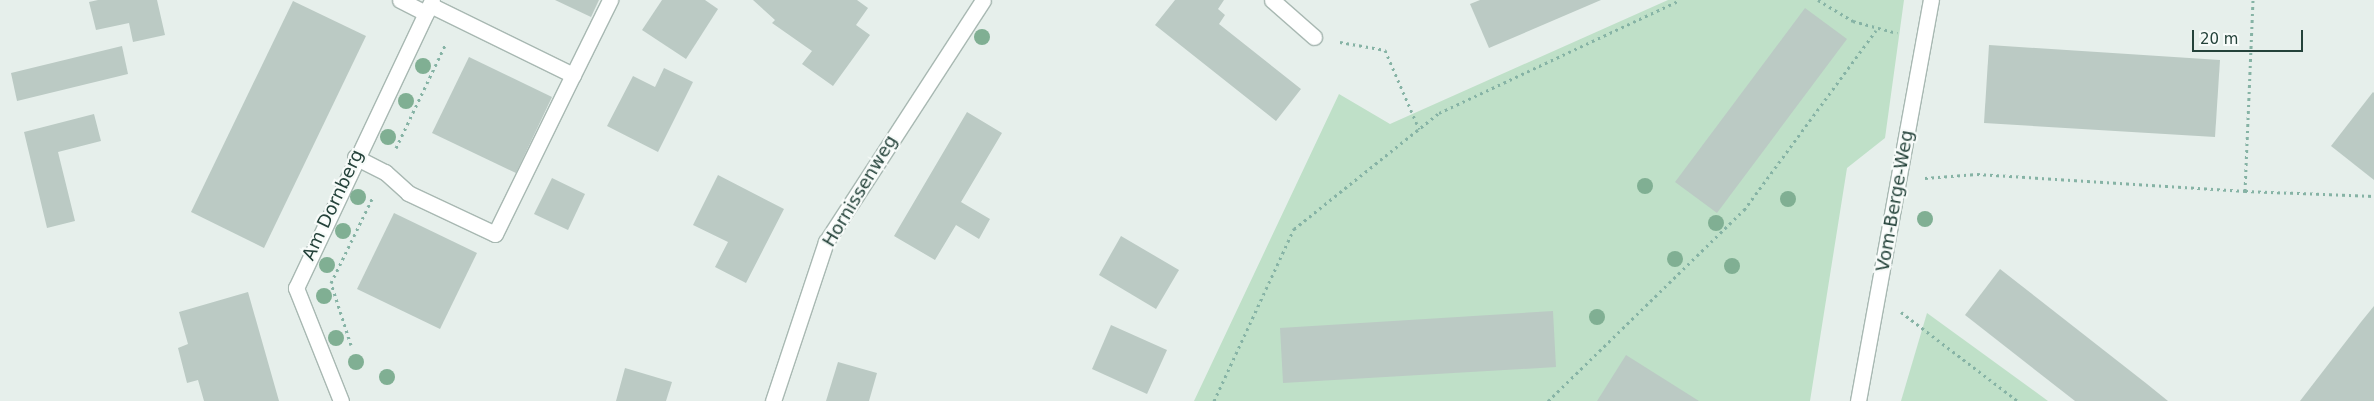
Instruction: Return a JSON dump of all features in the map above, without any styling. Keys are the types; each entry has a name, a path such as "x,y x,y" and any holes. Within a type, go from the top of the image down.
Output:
{"street":[{"path":"400,0 429,6 573,75"},
{"path":"355,157 385,172 408,193 495,234 610,0"},
{"name":"Hornissenweg","path":"773,401 826,242 984,0"},
{"path":"1272,0 1314,37"},
{"name":"Vom-Berge-Weg","path":"1858,401 1931,0"},
{"name":"Am Dornberg","path":"341,401 296,288 355,157 429,6"}],"path":[{"path":"1214,401 1294,229 1439,113 1680,0"},
{"path":"1818,0 1876,30 1925,39"},
{"path":"2245,191 2253,0"},
{"path":"1548,401 1744,210 1876,30"},
{"path":"1314,37 1385,50 1419,129"},
{"path":"1899,180 1977,174 2245,191 2374,196"},
{"path":"1878,295 2018,401"}],"green space":[{"path":"1668,0 1904,0 1885,138 1847,168 1810,401 1194,401 1339,94 1390,124"},
{"path":"1927,313 2048,401 1901,401"}],"building":[{"path":"98,0 157,0 165,35 133,42 129,23 96,30 89,2"},
{"path":"555,0 599,0 591,17"},
{"path":"662,0 705,0 718,9 686,59 642,30"},
{"path":"753,0 857,0 868,8 856,25 870,35 833,86 802,64 812,51 772,23 775,20"},
{"path":"1175,0 1224,0 1218,9 1225,15 1219,24 1301,89 1276,121 1155,25"},
{"path":"1480,0 1601,0 1489,48 1470,4"},
{"path":"293,1 366,36 264,248 191,212"},
{"path":"1805,8 1847,39 1717,213 1675,182"},
{"path":"1989,45 2220,60 2215,137 1984,123"},
{"path":"122,46 128,74 17,101 11,73"},
{"path":"469,57 552,97 516,173 432,133"},
{"path":"664,68 693,82 658,152 607,126 633,76 655,87"},
{"path":"2374,93 2374,180 2331,146"},
{"path":"967,112 1002,133 961,202 990,219 979,239 956,225 935,260 894,236"},
{"path":"94,114 101,141 58,152 75,221 47,228 24,132"},
{"path":"718,175 784,209 746,283 715,267 728,242 693,225"},
{"path":"552,178 585,194 568,230 534,214"},
{"path":"394,213 477,253 440,329 357,289"},
{"path":"1121,236 1179,270 1156,309 1099,275"},
{"path":"2000,269 2168,401 2075,401 1965,315"},
{"path":"248,292 279,401 204,401 198,380 187,383 178,348 188,344 179,312"},
{"path":"2374,306 2374,401 2300,401 2361,322"},
{"path":"1553,311 1556,367 1283,383 1280,328"},
{"path":"1111,325 1167,350 1147,394 1092,369"},
{"path":"1626,355 1699,401 1597,401"},
{"path":"838,362 877,373 869,401 826,401"},
{"path":"625,368 672,382 666,401 616,401"}]}
